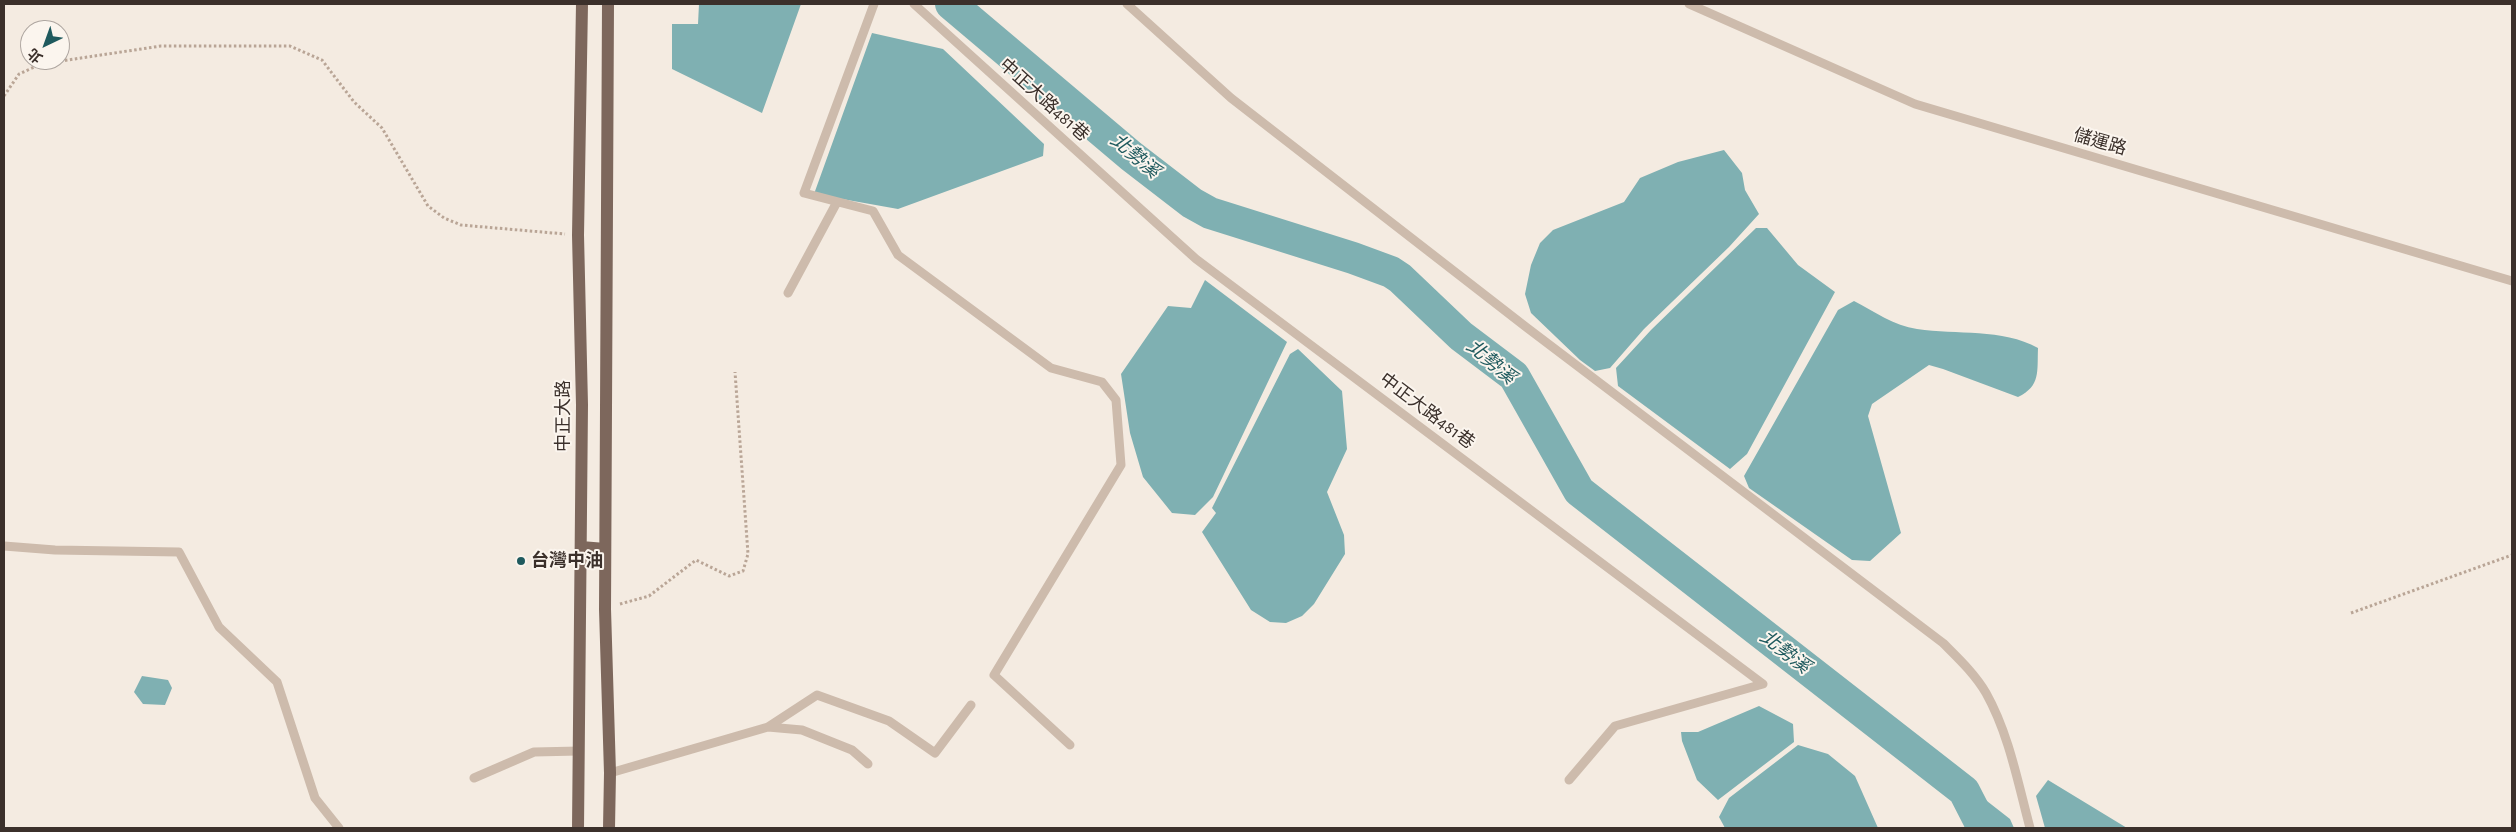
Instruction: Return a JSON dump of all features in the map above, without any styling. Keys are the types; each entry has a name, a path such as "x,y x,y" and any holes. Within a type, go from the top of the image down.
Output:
{"main road":[{"name":"中正大路","path":"578,828 582,405 578,235 582,4"},
{"path":"608,4 605,609 610,773 609,828"},
{"path":"581,547 605,549"}],"lane":[{"path":"874,4 804,194 873,211 898,254 1050,368 1102,382 1116,400 1121,465 994,676 1070,745"},
{"name":"中正大路481巷","path":"914,4 1196,258 1762,684 1615,726 1569,780"},
{"path":"1127,4 1231,98 1526,327 1943,643 1966,666 1989,700 2002,730 2030,828"},
{"name":"儲運路","path":"1689,4 1915,104 2512,281"},
{"path":"788,293 837,202"},
{"path":"4,546 55,550 178,552 219,627 277,682 316,798 339,828"},
{"path":"610,773 768,727 817,696 889,721 935,752 970,705"},
{"path":"768,727 802,730 852,750 868,764"},
{"path":"474,778 534,752 579,751"}],"path":[{"path":"4,96 19,74 41,64 161,46 290,46 322,60 354,102 382,128 428,206 444,218 461,225 578,235"},
{"path":"605,609 649,596 675,574 696,560 729,576 743,571 748,554 735,372"},
{"path":"2351,613 2512,555"}],"water":[{"path":"699,4 801,4 762,113 672,69 672,24 698,24"},
{"path":"872,33 943,49 1044,144 1043,156 898,209 814,194"},
{"path":"1724,150 1742,173 1745,190 1759,214 1729,247 1644,329 1610,368 1595,371 1580,360 1531,313 1525,294 1531,265 1540,243 1553,230 1624,202 1640,178 1678,162"},
{"path":"1756,228 1767,228 1798,265 1835,292 1747,454 1730,469 1618,386 1616,368 1651,330"},
{"path":"1205,280 1287,342 1213,497 1195,515 1172,513 1143,477 1130,433 1121,374 1168,306 1191,308"},
{"path":"1854,301 1900,325 1932,331 1979,333 2010,337 2038,348 2037,371 2034,383 2031,388 2018,397 1929,365 1872,404 1868,416 1901,533 1870,561 1852,560 1749,488 1744,476 1838,310"},
{"path":"1298,349 1342,391 1347,449 1327,492 1344,535 1345,554 1314,604 1302,616 1286,623 1270,622 1251,610 1202,532 1216,513 1212,508 1290,354"},
{"path":"142,676 168,680 172,688 165,705 143,704 134,692"},
{"path":"1759,706 1793,724 1794,742 1718,800 1697,780 1682,741 1681,732 1698,732"},
{"path":"1798,745 1828,754 1855,776 1878,828 1725,828 1719,817 1729,798"},
{"path":"2048,780 2127,828 2045,828 2036,796"},
{"path":"1969,787 2010,819 2014,828 1998,828 1990,814 1954,801"}],"waterway":[{"name":"北勢溪","path":"951,4 1131,156 1192,203 1210,213 1353,258 1391,272 1400,278 1461,336 1514,376 1579,491 1964,791 1983,828"}],"place":[{"name":"台灣中油","path":"521,561"}]}
